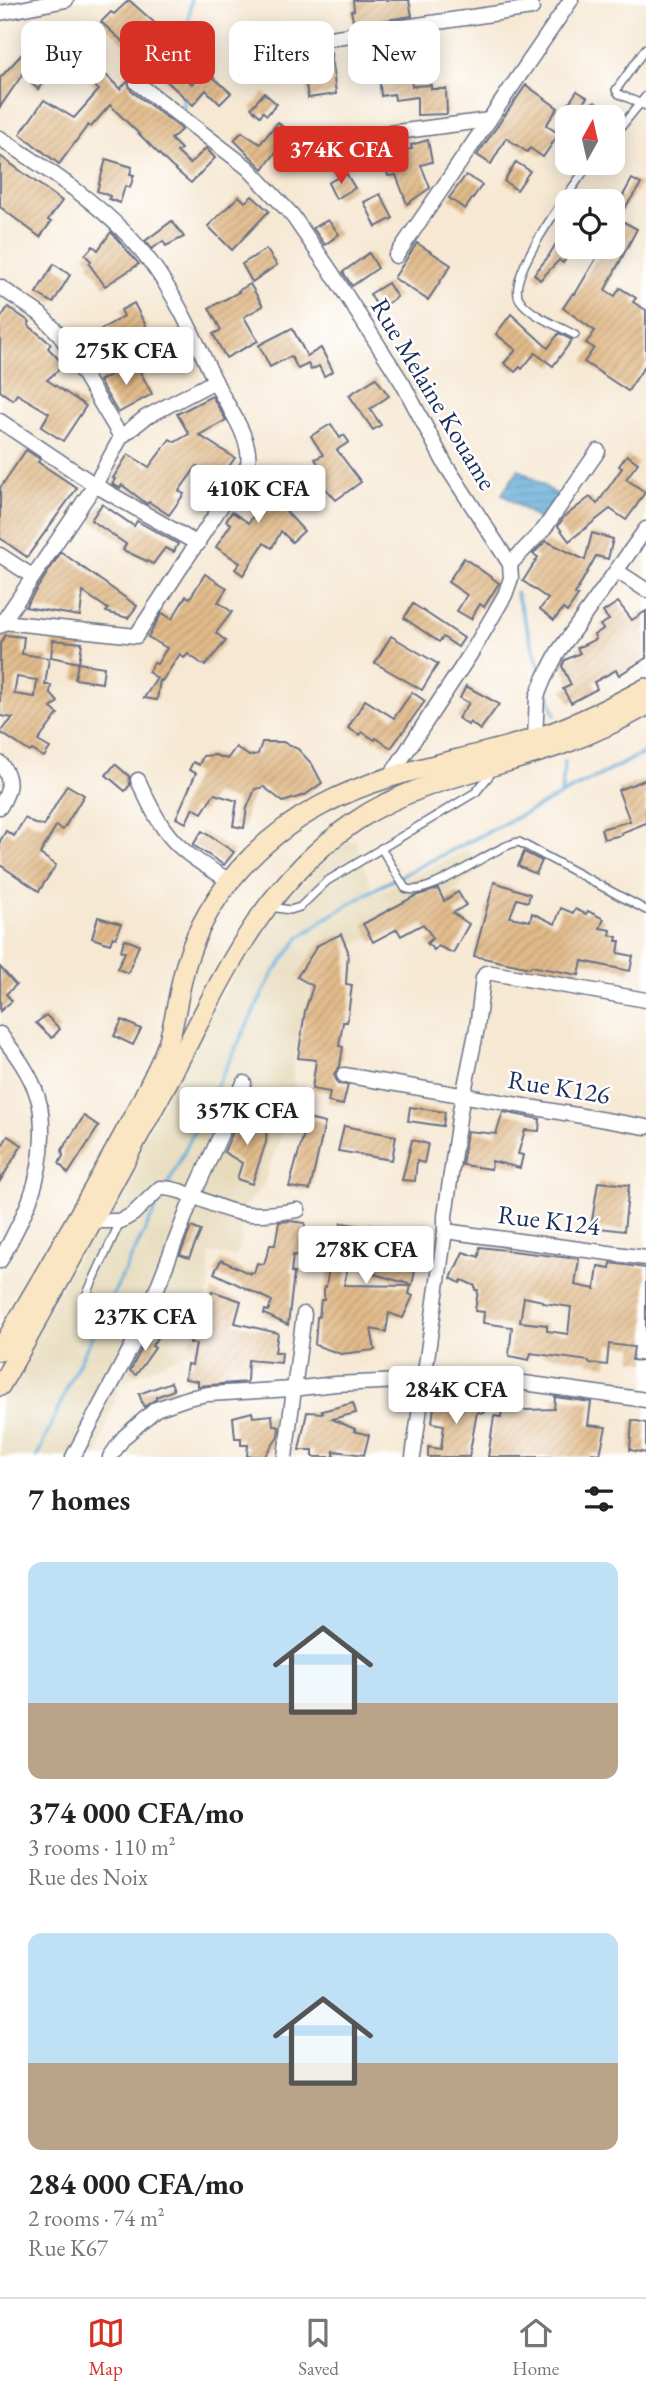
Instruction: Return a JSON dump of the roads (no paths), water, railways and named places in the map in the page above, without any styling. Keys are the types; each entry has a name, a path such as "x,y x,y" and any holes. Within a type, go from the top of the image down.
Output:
{"main road":[{"path":"0,1386 180,1059 233,955 303,863 357,820 396,800 498,764 646,688"},
{"path":"0,1351 148,1088 169,1041 182,976 197,934 212,905 247,862 292,822 353,789 391,775 537,745 568,743 646,706"}],"street":[{"path":"0,13 66,0"},
{"path":"396,256 571,0"},
{"path":"334,36 530,4 546,33"},
{"name":"Rue Melaine Kouame","path":"138,84 248,168 292,215 403,384 445,464 510,564"},
{"path":"310,154 328,141 489,120"},
{"path":"0,138 52,172 105,214 151,263 169,290 215,381 246,443 249,457 248,464 198,544 136,636 1,624 95,485 121,437 146,417 215,381"},
{"path":"0,287 40,314 60,335 121,437"},
{"path":"0,421 95,485 198,544"},
{"path":"391,775 473,650 505,595 512,572 510,564 544,529 598,451"},
{"path":"537,745 537,696 544,679 558,652 646,528"},
{"path":"0,555 32,576"},
{"path":"617,571 646,590"},
{"path":"0,763 7,771 10,783 0,807"},
{"path":"138,780 167,836 193,859 230,881"},
{"path":"413,1457 445,1231 444,1216 477,1028 483,978 486,973 646,1000"},
{"path":"0,1034 29,1077 39,1100 42,1122 41,1157 35,1190 0,1261"},
{"name":"Rue K126","path":"344,1075 646,1127"},
{"path":"73,1457 142,1327 193,1196 244,1083"},
{"path":"91,1221 121,1222 167,1188 233,1211 263,1214 298,1210"},
{"name":"Rue K124","path":"445,1231 646,1258"},
{"path":"285,1457 304,1314"},
{"path":"110,1457 124,1437 156,1409 208,1394 424,1380 517,1382 646,1400"}],"lane":[{"path":"625,123 644,102 619,94 616,90 646,48"},
{"path":"575,335 521,302 516,293 517,282 533,247 582,175"},
{"path":"267,907 290,910 300,906 327,881 476,792 498,764"},
{"path":"381,848 405,888 414,891 432,885 519,842 646,910"},
{"path":"85,1298 121,1222"}],"water":[{"path":"519,469 562,498 544,523 502,494"}],"waterway":[{"path":"189,21 191,0"},
{"path":"183,93 184,113"},
{"path":"516,593 542,675"},
{"path":"547,689 555,715"},
{"path":"168,1184 272,975 299,938 373,890 646,752"},
{"path":"561,794 565,762"},
{"path":"37,1457 72,1377 163,1194"}]}
